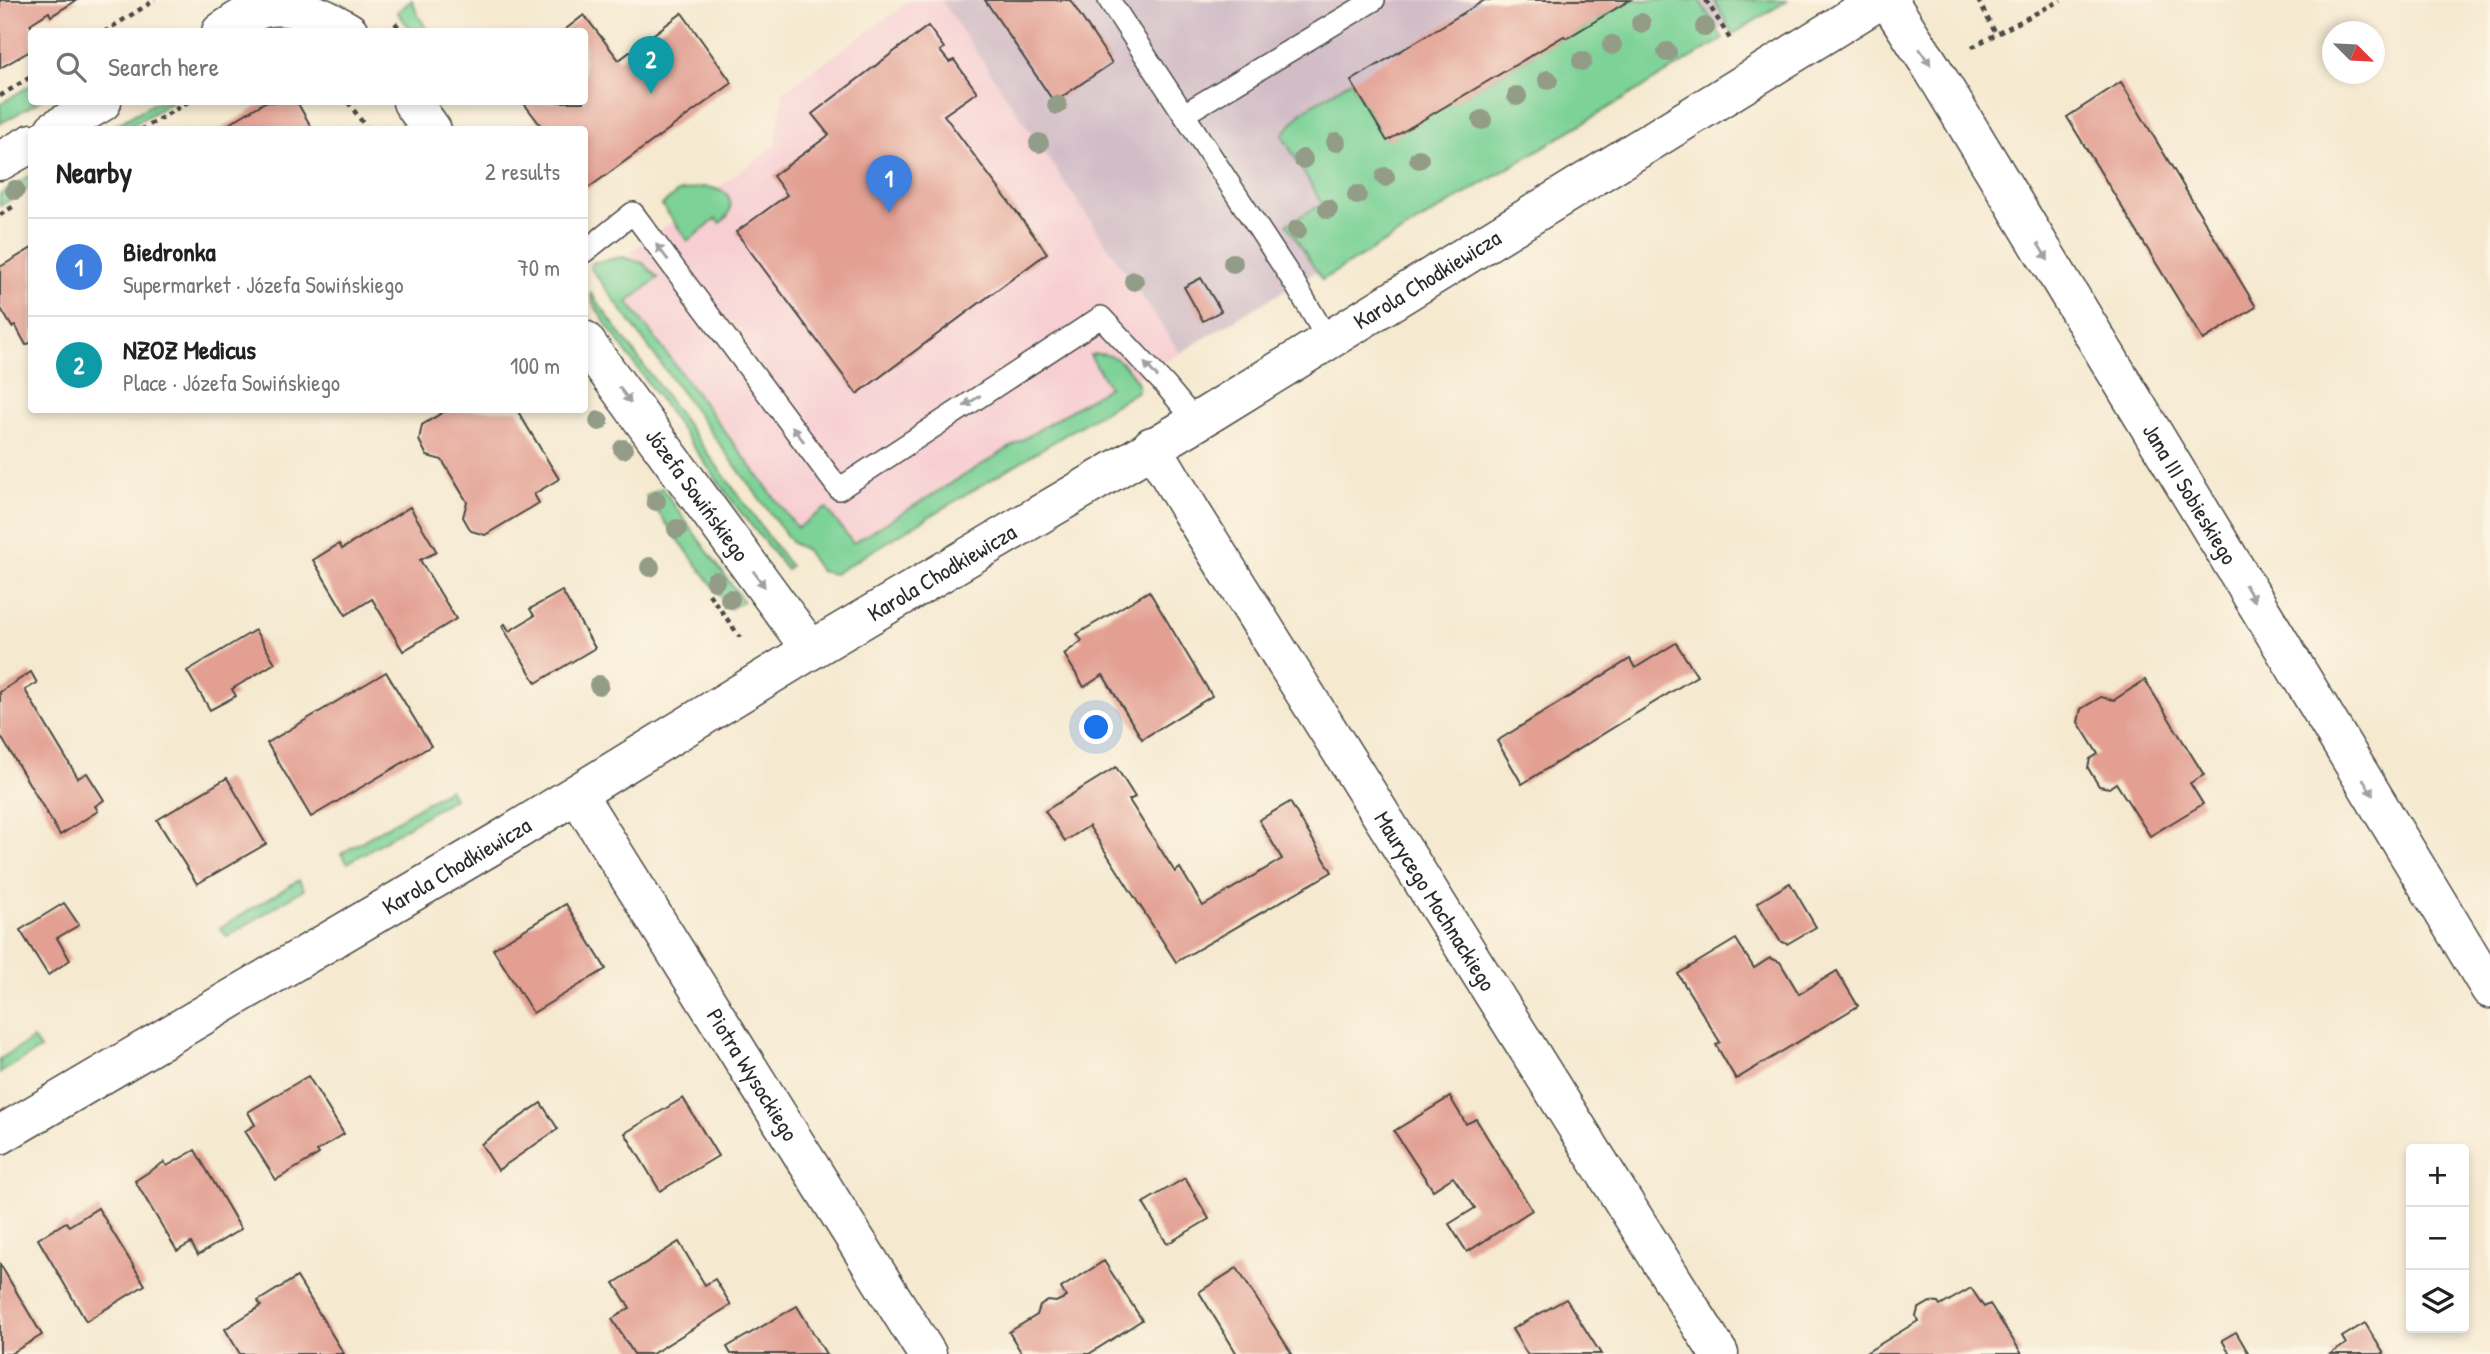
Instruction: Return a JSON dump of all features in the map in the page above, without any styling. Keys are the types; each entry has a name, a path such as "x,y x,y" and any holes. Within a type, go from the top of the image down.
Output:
{"street":[{"name":"Karola Chodkiewicza","path":"0,1135 577,794 811,650 1196,422 1880,0"},
{"name":"Jana III Sobieskiego","path":"1888,0 1932,68 2490,989"},
{"path":"228,28 261,8 279,7 321,15 342,28"},
{"path":"61,126 97,105"},
{"path":"414,105 429,126"},
{"path":"0,161 28,145"},
{"name":"Józefa Sowińskiego","path":"588,345 811,650"},
{"name":"Maurycego Mochnackiego","path":"1152,446 1719,1354"},
{"name":"Piotra Wysockiego","path":"577,794 927,1354"}],"lane":[{"path":"1109,0 1295,284 1328,340"},
{"path":"1184,114 1374,0"},
{"path":"588,249 633,213 839,489 1101,317 1196,422"}],"path":[{"path":"110,28 155,0"},
{"path":"1706,0 1734,46"},
{"path":"1978,0 1996,34 2061,0"},
{"path":"0,96 28,78"},
{"path":"148,126 183,105"},
{"path":"350,105 365,126"}],"shaded area":[{"path":"911,0 941,0 1180,353 821,570 622,301 632,251 776,145 783,92"},
{"path":"941,0 1768,0 1180,353"}],"green space":[{"path":"412,0 426,28 410,28 397,12"},
{"path":"1630,0 1699,0 1723,39 1322,280 1287,224 1322,204 1282,135 1304,110 1351,81 1387,140"},
{"path":"1714,0 1788,0 1733,34"},
{"path":"28,87 28,105 33,105 1,123 0,104"},
{"path":"151,105 167,105 130,126 114,126"},
{"path":"28,177 28,189 0,206 0,194"},
{"path":"702,187 726,193 730,210 720,223 716,219 688,241 662,205 678,192"},
{"path":"622,257 643,263 658,278 628,302 797,528 826,508 853,543 1109,387 1090,355 1106,355 1119,360 1138,383 1138,391 834,574 820,571 806,550 792,543 590,267 592,263"},
{"path":"590,292 790,566 787,570 735,505 606,324 593,303"},
{"path":"662,488 743,601 730,609 646,496"},
{"path":"449,789 454,798 348,863 341,854"},
{"path":"299,880 304,889 227,937 220,928"},
{"path":"33,1039 40,1049 0,1073 0,1059"}],"building":[{"path":"0,0 77,0 51,16 49,12 30,24 32,28 28,28 28,52 0,68"},
{"path":"985,0 1070,0 1112,63 1054,102"},
{"path":"1485,0 1630,0 1387,141 1351,81"},
{"path":"682,13 732,83 588,188 588,126 541,126 525,105 588,105 588,28 567,28 584,15 619,60"},
{"path":"928,26 944,48 940,51 949,62 954,60 977,92 944,115 1047,253 857,394 736,232 787,195 773,176 829,135 812,114"},
{"path":"2121,82 2256,307 2203,340 2067,117"},
{"path":"260,105 299,105 311,126 226,126"},
{"path":"28,250 26,345 15,325 12,327 0,307 0,267"},
{"path":"1201,278 1221,311 1203,321 1184,287"},
{"path":"442,413 519,413 559,479 534,494 539,503 485,535 471,531 463,517 467,502 442,460 427,456 419,440 422,425"},
{"path":"410,507 437,552 420,560 456,619 403,651 372,599 346,615 313,560 339,544 342,549"},
{"path":"562,591 595,648 536,683 502,626 505,624 509,631 534,616 530,609"},
{"path":"1149,591 1212,696 1142,739 1103,675 1084,687 1064,654 1082,641 1077,634"},
{"path":"255,630 275,663 232,689 236,696 210,710 187,671"},
{"path":"1676,643 1697,676 1522,784 1497,741 1630,659 1635,668"},
{"path":"31,672 37,683 25,690 78,778 87,773 104,800 95,806 98,811 60,835 0,735 0,692"},
{"path":"386,672 431,746 311,817 267,743"},
{"path":"2145,680 2204,775 2190,783 2203,804 2150,836 2116,783 2109,788 2099,786 2088,768 2090,759 2098,754 2078,722 2081,709 2101,697 2114,700"},
{"path":"1116,767 1135,797 1129,800 1175,872 1180,868 1203,906 1282,859 1259,820 1290,802 1332,872 1176,962 1089,826 1065,841 1045,811"},
{"path":"227,778 266,844 197,884 157,820"},
{"path":"1790,883 1816,927 1787,944 1780,941 1757,903"},
{"path":"64,903 79,925 57,938 70,960 48,975 20,930"},
{"path":"566,904 606,969 533,1013 493,949"},
{"path":"1736,939 1754,968 1770,958 1780,962 1799,994 1837,971 1858,1006 1736,1079 1716,1045 1720,1042 1678,974"},
{"path":"308,1076 344,1134 317,1151 319,1154 276,1180 245,1131 255,1125 248,1112"},
{"path":"1450,1097 1466,1124 1476,1119 1532,1210 1467,1252 1449,1224 1475,1208 1453,1177 1433,1190 1394,1131"},
{"path":"683,1098 718,1156 660,1191 625,1133"},
{"path":"541,1103 558,1129 498,1170 481,1144"},
{"path":"195,1150 241,1229 198,1255 191,1243 177,1251 135,1181 164,1162 167,1166"},
{"path":"1185,1178 1209,1219 1167,1244 1143,1203"},
{"path":"98,1208 145,1285 86,1321 38,1239 66,1222 69,1226"},
{"path":"679,1242 705,1285 715,1279 731,1305 652,1354 634,1354 612,1319 630,1308 614,1283"},
{"path":"1104,1261 1142,1320 1089,1354 1022,1354 1009,1332 1037,1315 1040,1306 1048,1301 1056,1302 1066,1297 1061,1288"},
{"path":"0,1264 42,1335 10,1354 0,1354"},
{"path":"1237,1268 1292,1354 1237,1354 1199,1292"},
{"path":"297,1277 344,1354 240,1354 225,1329 261,1306 258,1301"},
{"path":"1971,1288 1984,1307 1990,1304 2022,1354 1864,1354 1918,1321 1918,1309 1930,1302 1940,1306"},
{"path":"1566,1299 1601,1354 1527,1354 1512,1329"},
{"path":"797,1306 826,1354 731,1354 727,1347"},
{"path":"2365,1323 2384,1354 2330,1354 2346,1344 2342,1337"},
{"path":"2236,1332 2249,1354 2230,1354 2222,1340"}],"place":[{"name":"NZOZ Medicus","path":"651,94"},
{"name":"Biedronka","path":"889,213"}]}
